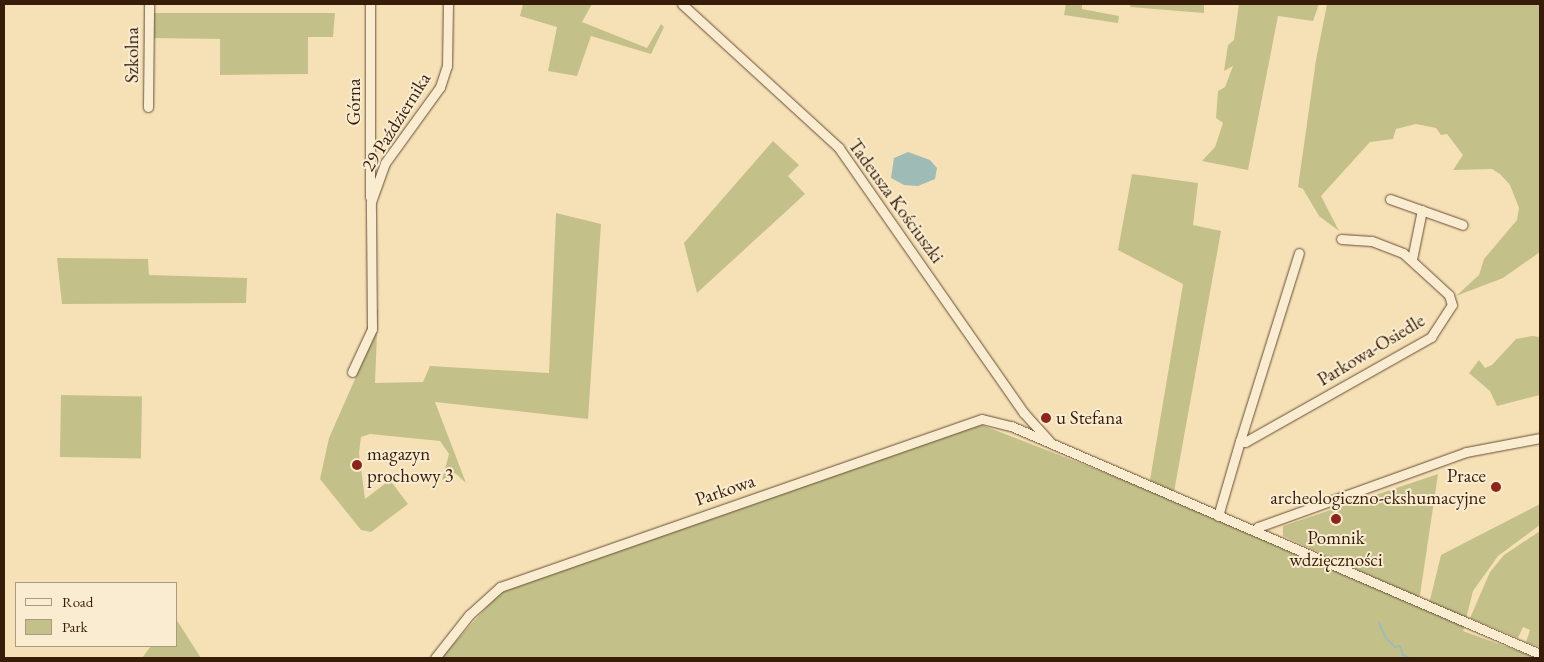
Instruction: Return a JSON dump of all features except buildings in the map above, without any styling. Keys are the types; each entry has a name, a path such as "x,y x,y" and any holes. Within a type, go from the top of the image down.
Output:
{"street":[{"name":"Szkolna","path":"148,107 149,4"},
{"name":"Górna","path":"370,4 369,188 372,198"},
{"name":"29 Października","path":"352,372 372,329 372,198 385,163 440,88 447,66 448,4"},
{"name":"Tadeusza Kościuszki","path":"682,4 839,148 1024,413 1052,445"},
{"path":"1390,199 1463,225"},
{"path":"1412,259 1422,210"},
{"name":"Parkowa-Osiedle","path":"1240,441 1245,442 1435,334 1452,305 1452,299 1412,259 1382,244 1340,239"},
{"path":"1218,516 1299,253"},
{"name":"Parkowa","path":"435,658 469,615 500,587 970,422 996,421 1540,654"},
{"path":"1255,531 1258,527 1466,452 1540,438"}],"green space":[{"path":"523,4 592,4 582,22 647,48 661,24 664,27 651,54 591,36 577,76 548,71 557,27 520,16"},
{"path":"1066,4 1082,4 1082,9 1119,16 1118,23 1064,15"},
{"path":"1131,4 1204,4 1204,13 1130,7"},
{"path":"1239,4 1319,4 1313,21 1278,16 1248,170 1202,161 1215,147 1223,123 1216,118 1218,91 1225,87 1233,66 1224,71 1228,45 1234,40"},
{"path":"1327,4 1540,4 1540,252 1503,278 1456,296 1479,275 1484,259 1517,220 1519,208 1510,185 1500,174 1492,169 1453,170 1463,155 1447,134 1441,135 1436,128 1416,124 1396,129 1393,139 1370,142 1321,196 1339,231 1319,216 1303,189 1298,187 1316,60"},
{"path":"150,13 335,13 333,37 308,37 308,74 220,75 220,39 150,38"},
{"path":"773,141 799,165 788,176 805,194 697,293 684,243"},
{"path":"1132,174 1198,183 1193,225 1221,231 1174,492 1150,480 1183,284 1118,250"},
{"path":"556,213 601,224 588,419 435,402 466,483 455,473 442,480 449,454 440,441 370,434 361,437 359,453 365,499 390,480 408,504 371,532 361,530 320,479 329,438 355,379 370,314 378,309 375,383 423,382 430,366 549,373"},
{"path":"57,258 148,259 149,275 247,278 246,303 62,304"},
{"path":"1532,336 1540,337 1540,395 1497,406 1490,391 1469,373 1479,360 1485,368 1492,365 1516,339"},
{"path":"61,395 142,396 141,458 60,457"},
{"path":"979,424 1173,499 1428,608 1441,555 1540,504 1540,525 1498,556 1473,591 1463,631 1538,658 441,658 501,591"},
{"path":"1438,474 1420,595 1417,597 1283,536 1283,526"},
{"path":"1540,531 1540,647 1526,642 1530,630 1523,627 1518,638 1470,618 1490,572 1504,555"},
{"path":"178,622 201,658 142,658 150,647 178,647"}],"water":[{"path":"908,152 930,160 937,168 935,179 918,186 904,185 891,178 894,158"}],"waterway":[{"path":"1379,623 1386,638 1395,647 1400,646 1403,655 1409,658"}],"place":[{"name":"u Stefana","path":"1046,418"},
{"name":"magazyn prochowy 3","path":"357,465"},
{"name":"Prace archeologiczno-ekshumacyjne","path":"1496,487"},
{"name":"Pomnik wdzięczności","path":"1336,519"}]}
